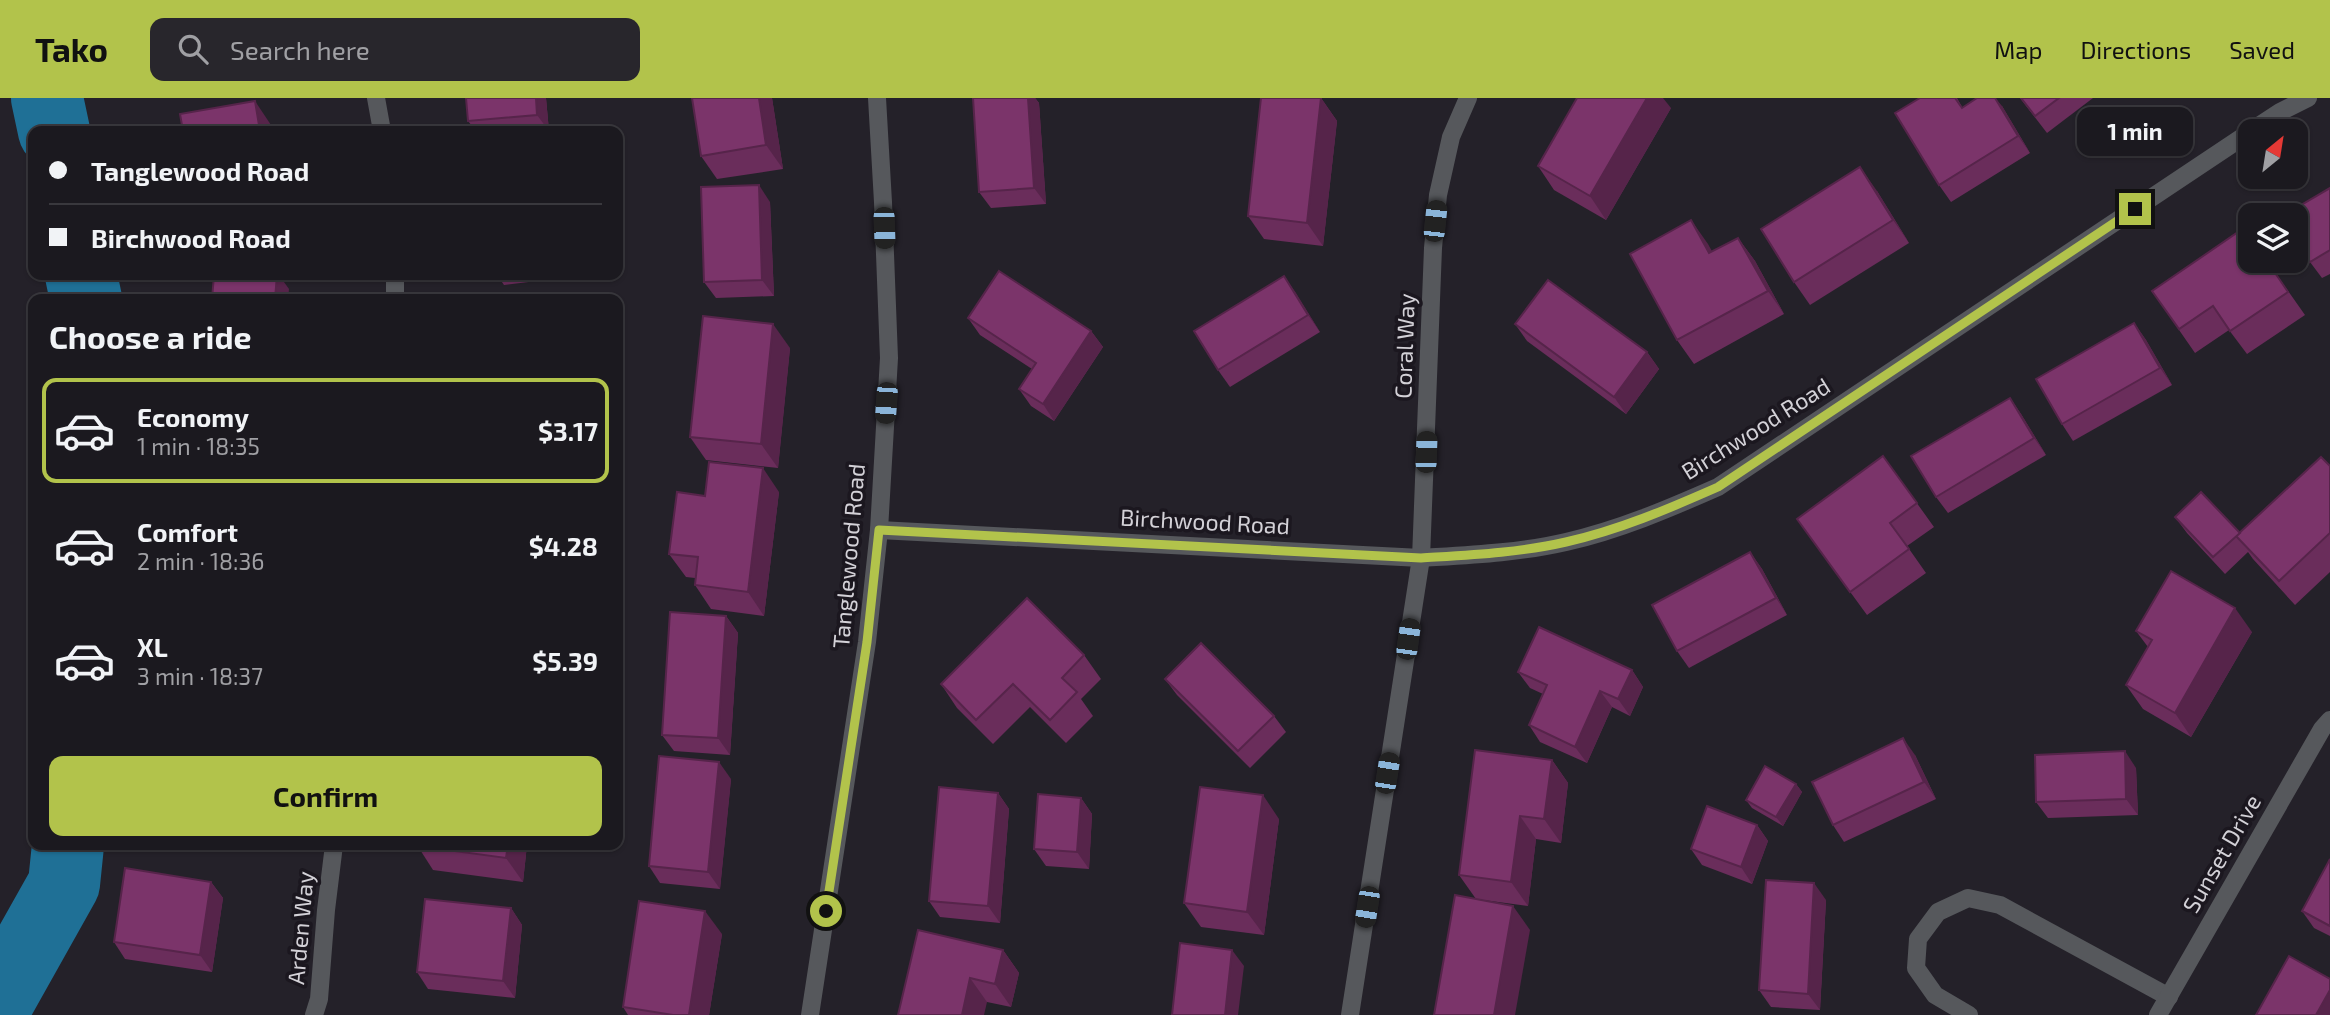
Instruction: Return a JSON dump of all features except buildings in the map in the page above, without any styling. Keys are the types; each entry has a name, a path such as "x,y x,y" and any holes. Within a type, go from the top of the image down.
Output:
{"street":[{"path":"376,98 381,126"},
{"name":"Tanglewood Road","path":"810,1015 867,642 879,530 889,358 877,98"},
{"name":"Coral Way","path":"1350,1015 1421,558 1433,248 1438,195 1451,137 1468,98"},
{"name":"Birchwood Road","path":"2269,119 2308,98"},
{"name":"Birchwood Road","path":"879,530 1421,558 1496,554 1565,542 1646,519 1718,487 2238,140"},
{"name":"Sunset Drive","path":"2158,1015 2322,729 2330,720"},
{"name":"Arden Way","path":"314,1015 319,999 333,850"},
{"path":"1969,1015 1935,995 1916,968 1918,939 1938,912 1968,898 2000,905 2169,997"}],"waterway":[{"path":"47,98 53,126"},
{"path":"82,280 85,294"},
{"path":"0,998 64,884 67,850"}],"route":[{"path":"826,911 867,642 879,530 1421,558 1496,554 1565,542 1646,519 1718,487 2135,209"}]}
